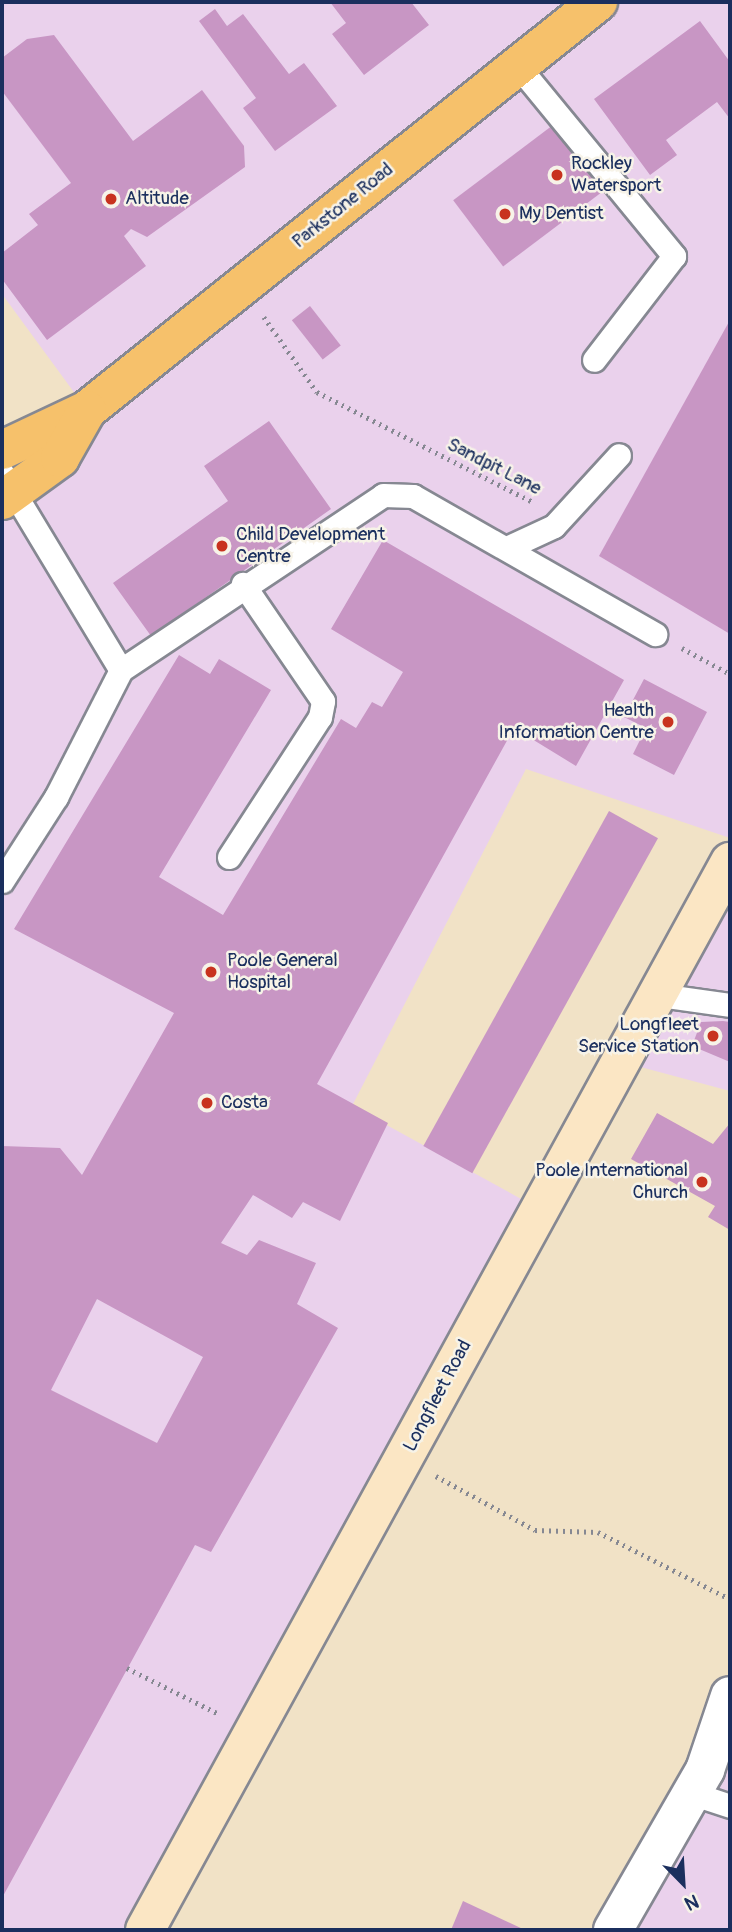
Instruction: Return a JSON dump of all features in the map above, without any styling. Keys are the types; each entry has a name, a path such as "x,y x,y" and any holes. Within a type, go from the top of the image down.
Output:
{"main road":[{"name":"Parkstone Road","path":"2,450 87,410 598,2"},
{"name":"Parkstone Road","path":"6,488 60,458 87,410"},
{"name":"Longfleet Road","path":"145,1930 730,862"}],"street":[{"path":"613,1930 691,1793 730,1696"}],"lane":[{"path":"518,66 674,256 593,360"},
{"path":"510,546 554,526 619,455"},
{"path":"6,488 121,670"},
{"path":"2,881 56,797 121,670 243,584 383,495 412,496 510,546 655,634"},
{"path":"229,857 320,717 323,701 243,584"},
{"path":"659,995 730,1005"},
{"path":"691,1793 730,1806"}],"path":[{"name":"Sandpit Lane","path":"243,287 317,392 545,508 554,526"},
{"path":"655,634 730,674"},
{"path":"405,1458 534,1530 598,1532 730,1599"},
{"path":"127,1668 193,1701"}],"shaded area":[{"name":"Poole General Hospital","path":"2,2 730,2 730,838 526,769 352,1106 543,1211 145,1930 2,1930 2,500 87,410 2,294"},
{"path":"730,862 730,1091 622,1062"},
{"path":"730,1696 730,1930 613,1930"}],"building":[{"path":"330,2 411,2 429,25 364,75 332,34 346,23"},
{"path":"215,9 227,26 243,14 289,74 304,63 337,106 275,151 243,108 256,98 199,21"},
{"path":"700,21 730,62 730,119 717,102 666,140 677,155 650,175 594,99"},
{"name":"Altitude","path":"54,35 133,141 202,90 244,146 245,167 147,237 131,229 124,236 146,266 47,340 2,279 2,253 38,225 29,214 71,183 2,91 2,58 27,39"},
{"path":"557,122 607,188 503,267 453,200"},
{"path":"310,306 341,345 323,360 292,320"},
{"path":"730,320 730,634 599,556"},
{"name":"Child Development Centre","path":"269,421 331,509 151,636 113,583 228,501 204,466"},
{"path":"383,540 624,680 576,766 514,728 317,1084 388,1123 340,1221 303,1202 292,1218 253,1195 221,1243 247,1255 259,1240 316,1263 297,1304 338,1328 211,1552 195,1545 2,1898 2,1146 60,1148 82,1175 174,1013 14,929 179,655 210,674 219,659 271,690 159,877 223,915 341,719 356,728 372,702 382,707 403,672 331,629","holes":["97,1299 203,1357 157,1443 51,1390"]},
{"name":"Health Information Centre","path":"644,679 707,712 674,775 633,754 646,728 624,717"},
{"path":"609,811 658,838 472,1173 423,1146"},
{"name":"Longfleet Service Station","path":"701,1022 730,1022 730,1062 692,1046"},
{"name":"Poole International Church","path":"657,1113 713,1144 730,1123 730,1230 708,1217 715,1206 631,1159"},
{"path":"463,1901 525,1930 451,1930"}],"place":[{"name":"Rockley Watersport","path":"557,175"},
{"name":"Altitude","path":"111,199"},
{"name":"My Dentist","path":"505,214"},
{"name":"Child Development Centre","path":"222,546"},
{"name":"Health Information Centre","path":"668,722"},
{"name":"Poole General Hospital","path":"211,972"},
{"name":"Longfleet Service Station","path":"713,1036"},
{"name":"Costa","path":"207,1103"},
{"name":"Poole International Church","path":"702,1182"}]}
